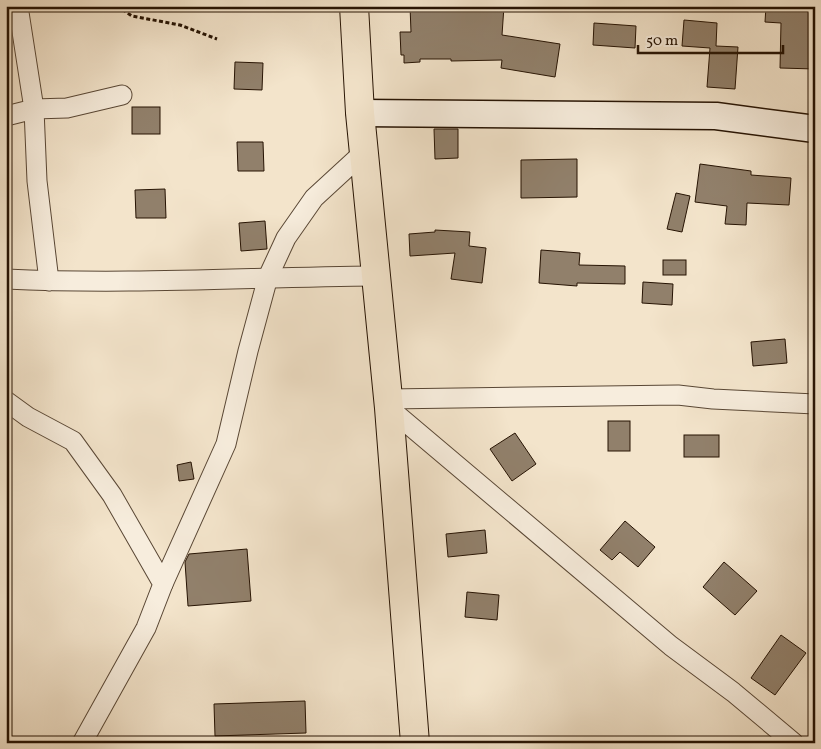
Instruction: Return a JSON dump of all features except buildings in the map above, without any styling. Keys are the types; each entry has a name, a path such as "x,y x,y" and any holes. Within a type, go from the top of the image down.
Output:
{"main road":[{"path":"354,6 360,113 388,404 415,743"}],"street":[{"path":"18,6 34,109 37,181 49,281"},
{"path":"6,116 34,109 67,108 122,95"},
{"path":"360,113 716,116 815,129"},
{"path":"82,743 146,628 226,444 268,277 286,238 314,198 364,152"},
{"path":"6,279 165,282 268,277 376,276"},
{"path":"388,404 678,395 750,402 815,404"},
{"path":"6,401 28,417 73,441 112,495 164,584"},
{"path":"388,404 671,646 733,692 794,743"}],"path":[{"path":"117,6 132,16 180,26 217,39"}]}
